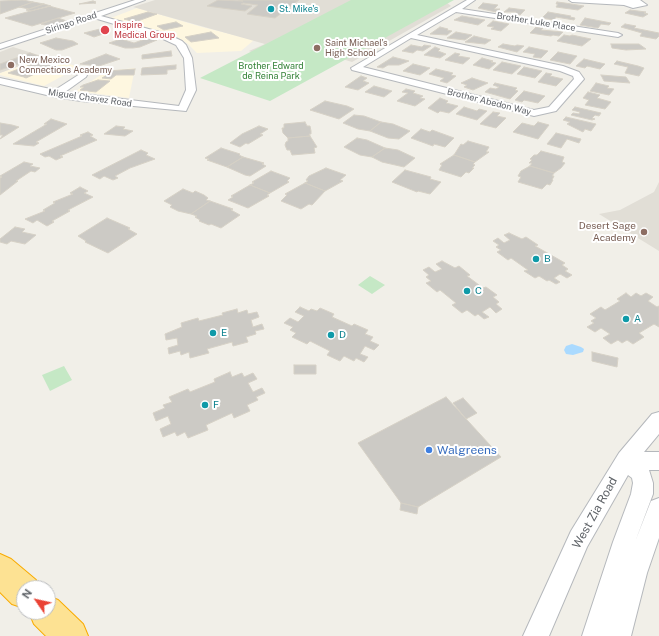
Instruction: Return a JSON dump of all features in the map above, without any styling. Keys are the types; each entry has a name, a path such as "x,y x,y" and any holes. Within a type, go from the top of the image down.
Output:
{"highway":[{"path":"0,570 16,585"},
{"path":"54,620 71,636"}],"street":[{"path":"114,0 129,4"},
{"name":"Siringo Road","path":"0,47 142,0"},
{"path":"411,36 472,0"},
{"path":"572,0 626,3"},
{"name":"Brother Luke Place","path":"455,10 618,35"},
{"name":"Miguel Chavez Road","path":"0,81 55,94 119,103 182,109 191,90 188,58 186,52 179,43 164,36 93,16"},
{"name":"Brother Abedon Way","path":"411,36 564,69 576,74 579,79 552,109 534,113 355,68 411,36"},
{"path":"55,94 83,75"},
{"name":"West Zia Road","path":"536,636 579,538 626,459 659,420"},
{"path":"626,459 659,461"},
{"path":"595,636 624,542 642,494 643,483 640,474 626,459"},
{"path":"618,636 635,573 659,508"}],"shaded area":[{"name":"Saint Michael's High School","path":"155,0 449,0 446,2 451,6 352,62 339,58 253,53 249,51 265,44 133,7"},
{"path":"137,8 254,40 241,51 197,53 188,44 174,35 111,18"},
{"name":"New Mexico Connections Academy","path":"13,47 45,57 0,73 0,52"},
{"path":"45,57 79,67 44,86 0,75 0,73"},
{"path":"135,68 129,98 76,91 107,71"},
{"name":"Desert Sage Academy","path":"659,182 659,251 599,214 620,210 654,192"}],"green space":[{"name":"Brother Edward de Reina Park","path":"351,0 454,0 270,101 200,78"},
{"path":"370,276 385,285 372,294 358,285"},
{"path":"64,366 72,380 50,391 42,375"}],"water":[{"path":"572,344 584,349 583,352 573,355 566,354 564,350 566,346"}],"building":[{"path":"23,0 33,2 0,14 0,1"},
{"name":"St. Mike's","path":"218,0 299,0 275,18 247,14 258,5 243,3 241,4 252,6 245,11 207,6"},
{"path":"93,1 96,3 79,4"},
{"path":"33,2 44,4 29,9 19,7"},
{"path":"557,2 584,6 578,10 556,7 558,4 556,4"},
{"path":"483,3 498,5 494,9 500,9 496,12 478,8"},
{"path":"44,4 51,6 31,11 26,10"},
{"path":"49,6 75,13 32,26 5,18"},
{"path":"509,8 525,10 520,15 514,14 516,12 504,12"},
{"path":"630,10 646,12 644,13 648,14 643,17 625,13"},
{"path":"148,12 157,14 135,22 124,19"},
{"path":"548,12 575,18 574,20 556,17 554,20 542,18"},
{"path":"462,16 485,20 478,25 454,20"},
{"path":"58,18 67,21 50,26 41,24"},
{"path":"585,18 611,23 609,25 601,24 598,28 580,25"},
{"path":"493,21 509,24 501,31 491,29 494,27 487,26"},
{"path":"176,22 183,26 164,30 157,26"},
{"path":"625,24 636,26 634,28 659,33 659,36 656,39 640,36 642,33 621,27"},
{"path":"440,27 452,31 447,35 430,34"},
{"path":"536,27 543,28 541,30 563,32 559,36 530,33"},
{"path":"104,28 109,29 105,31 109,32 94,37 84,33"},
{"path":"211,32 219,38 191,42 185,37"},
{"path":"456,32 472,35 465,40 447,38"},
{"path":"564,35 591,39 582,46 557,41"},
{"path":"474,36 491,40 485,44 465,42"},
{"path":"56,38 73,41 78,44 62,50 56,50 40,43"},
{"path":"148,38 157,40 140,47 133,48 125,48 109,43 121,39 134,43"},
{"path":"503,44 524,46 517,52 498,47"},
{"path":"611,44 639,44 646,49 626,50 612,48"},
{"path":"411,45 422,47 424,45 431,46 423,51 417,50 413,53 402,51"},
{"path":"435,47 440,49 438,51 446,54 440,58 424,55"},
{"path":"529,47 548,51 541,58 533,57 535,54 523,52"},
{"path":"171,51 172,56 142,59 142,55"},
{"path":"558,52 577,56 570,64 550,60"},
{"path":"30,53 41,57 0,70 0,64"},
{"path":"455,53 460,54 458,56 470,58 463,64 445,60"},
{"path":"106,54 120,59 99,66 80,64"},
{"path":"393,57 409,61 399,65 388,65 383,68 377,67"},
{"path":"482,58 496,63 489,69 473,65"},
{"path":"46,59 60,63 38,70 27,66"},
{"path":"584,59 605,64 600,69 587,66 585,68 576,66"},
{"path":"617,61 644,68 639,76 625,73 628,67 614,64"},
{"path":"502,62 521,66 512,74 493,70"},
{"path":"413,64 430,68 420,75 403,71"},
{"path":"176,65 176,69 167,70 167,74 141,75 142,68"},
{"path":"24,67 31,69 26,71 32,74 24,77 8,73"},
{"path":"524,67 542,71 535,78 517,74"},
{"path":"31,69 39,72 26,78 24,77 32,74 26,71"},
{"path":"135,69 134,75 116,75 111,79 102,78 107,75 108,71"},
{"path":"436,69 453,73 451,75 456,76 447,83 440,81 444,78 429,74"},
{"path":"546,73 552,74 550,76 563,79 556,86 538,82"},
{"path":"601,75 626,77 630,83 604,81"},
{"path":"361,76 367,78 363,81 369,83 358,90 345,87"},
{"path":"472,78 488,83 473,90 464,87 467,85 461,83"},
{"path":"98,80 110,81 96,92 80,90 84,87 80,87 83,85"},
{"path":"495,83 517,88 515,90 518,91 510,99 485,92 490,88 496,89 499,87 493,85"},
{"path":"596,83 609,86 607,88 614,89 609,95 590,91"},
{"path":"374,86 392,91 384,97 365,92"},
{"path":"406,89 415,91 413,93 423,96 420,98 425,99 415,106 397,101 408,93 402,92"},
{"path":"524,91 545,96 538,103 515,100"},
{"path":"588,92 600,95 597,98 611,102 605,109 585,105 589,100 583,98"},
{"path":"440,98 448,101 446,103 458,106 449,113 440,111 438,113 428,108"},
{"path":"325,101 354,109 339,119 310,110"},
{"path":"464,107 477,111 479,109 487,111 477,120 456,114"},
{"path":"575,107 601,113 599,116 595,115 592,118 595,119 592,120 571,115 573,113 579,114 580,112 572,110"},
{"path":"493,112 500,113 497,116 506,118 496,128 480,124"},
{"path":"354,115 364,116 381,122 370,131 358,129 343,123"},
{"path":"566,117 596,124 591,131 585,129 583,132 567,124 570,122 563,120"},
{"path":"51,119 67,124 36,142 39,143 34,146 13,144 47,124 44,124"},
{"path":"305,122 307,126 310,126 310,136 288,138 283,133 282,128 284,128 284,124"},
{"path":"381,122 393,124 410,131 399,139 388,138 370,131"},
{"path":"538,122 549,125 538,139 513,132 522,123 534,126"},
{"path":"0,123 19,127 0,139 3,135 0,135"},
{"path":"116,126 125,127 123,129 133,131 125,136 104,134"},
{"path":"259,126 268,129 260,134 263,135 248,144 246,143 240,147 230,143 242,134"},
{"path":"421,129 430,132 432,130 454,138 445,147 434,144 433,146 411,138"},
{"path":"88,132 93,135 90,136 97,140 60,156 63,157 56,160 49,156 45,157 40,154 82,136 80,135"},
{"path":"556,133 581,139 579,143 567,139 561,148 547,144"},
{"path":"310,136 317,147 314,148 315,153 292,155 290,150 287,150 285,145 288,138"},
{"path":"357,138 367,140 385,148 372,157 360,155 344,147"},
{"path":"468,141 489,147 486,152 489,152 475,162 454,155 461,144 463,145"},
{"path":"221,148 240,154 239,155 243,157 227,167 205,158"},
{"path":"385,148 398,150 415,158 404,167 382,162 372,157"},
{"path":"141,150 148,153 146,155 155,159 130,168 115,176 118,178 113,180 104,176 100,179 92,175"},
{"path":"541,151 564,157 562,162 565,163 554,173 530,166 532,163 529,163 532,160 530,159"},
{"path":"454,155 475,162 473,164 475,165 472,168 474,168 469,173 466,172 461,177 439,170 442,165 440,164"},
{"path":"243,157 264,163 262,164 266,166 250,176 227,167"},
{"path":"24,162 33,164 30,166 40,168 35,172 31,171 16,181 18,181 0,195 0,178 2,177 0,176"},
{"path":"530,166 554,173 552,176 554,176 553,180 550,185 547,184 542,189 518,182 521,177 518,176 521,171"},
{"path":"326,168 346,175 340,180 343,181 325,191 305,183 308,181 306,180 309,176"},
{"path":"405,170 431,177 430,179 441,182 430,194 417,192 392,182"},
{"path":"271,171 290,178 287,181 289,182 270,193 250,185 254,183 252,182"},
{"path":"305,183 325,191 312,205 309,204 301,209 281,201 287,195 285,194"},
{"path":"250,185 270,193 267,195 269,196 248,208 228,200 233,197 231,196"},
{"path":"80,187 88,191 84,193 93,197 68,210 70,211 52,221 54,222 47,226 37,220 33,223 25,219 45,211 43,210 55,203 53,202 73,194 70,193"},
{"path":"183,189 193,193 195,191 204,195 208,198 206,200 210,201 191,214 178,211 170,207 172,205 164,201"},
{"path":"210,201 233,209 231,210 240,215 221,228 199,221 200,220 195,217 197,216 191,214"},
{"path":"107,218 130,228 128,229 137,234 108,253 85,242 86,241 78,236"},
{"path":"15,227 25,229 22,232 36,235 25,244 11,241 7,244 0,242 0,239"},
{"name":"B","path":"509,233 522,239 526,237 538,245 535,246 565,263 562,265 568,269 565,271 572,275 567,278 560,274 554,278 560,282 556,284 539,276 535,278 524,271 528,270 511,258 508,260 497,252 501,250 496,247 499,245 493,241 498,238 504,243 510,240 504,235"},
{"name":"C","path":"442,261 455,268 459,266 470,275 467,276 483,288 486,287 497,295 493,297 499,302 496,304 502,309 496,313 490,307 482,312 489,317 484,319 478,314 475,316 467,310 462,313 452,305 456,303 440,290 437,292 426,283 431,281 426,277 429,275 423,270 429,267 435,272 442,269 436,264"},
{"name":"A","path":"626,293 631,297 636,293 641,296 646,293 653,297 648,301 657,307 659,306 659,327 654,324 639,333 644,337 633,344 627,340 622,343 618,340 611,344 603,338 610,334 601,328 595,332 587,327 594,323 591,321 596,318 590,314 601,307 605,310 620,301 617,299"},
{"name":"D","path":"300,307 309,311 311,309 317,311 320,308 334,314 332,317 352,326 354,324 368,330 365,334 373,337 370,341 379,345 374,350 365,346 360,354 368,357 364,362 356,358 354,361 344,356 340,361 327,355 330,351 310,341 307,344 292,337 296,333 290,330 293,327 284,323 290,318 298,322 304,316 295,312"},
{"name":"E","path":"237,309 238,313 247,310 248,314 257,312 259,317 251,320 253,327 262,324 264,329 255,331 256,334 246,337 248,342 233,346 232,342 207,349 209,353 190,358 189,352 181,355 180,351 169,354 168,348 178,345 177,338 166,340 165,334 182,327 181,323 198,318 199,321 223,315 222,313"},
{"path":"592,352 618,358 617,367 592,361"},
{"path":"294,365 316,365 316,374 294,374"},
{"name":"F","path":"230,372 232,377 242,373 244,377 253,373 257,379 248,383 253,392 262,388 265,393 256,397 258,400 247,405 250,411 234,418 232,413 206,425 208,430 188,438 185,432 177,436 175,432 163,437 160,429 171,424 168,416 156,421 153,413 165,408 163,405 172,402 169,397 188,389 190,392 215,382 214,379"},
{"name":"Walgreens","path":"446,397 501,457 418,507 401,503 358,443"},
{"path":"463,398 477,413 466,419 453,403"},
{"path":"401,503 418,507 417,514 400,510"}],"place":[{"name":"St. Mike's","path":"271,9"},
{"name":"Inspire Medical Group","path":"105,30"},
{"name":"Saint Michael's High School","path":"317,48"},
{"name":"New Mexico Connections Academy","path":"11,65"},
{"name":"Desert Sage Academy","path":"644,232"},
{"name":"B","path":"536,259"},
{"name":"C","path":"467,291"},
{"name":"A","path":"626,319"},
{"name":"E","path":"213,333"},
{"name":"D","path":"331,335"},
{"name":"F","path":"205,405"},
{"name":"Walgreens","path":"429,450"}]}
